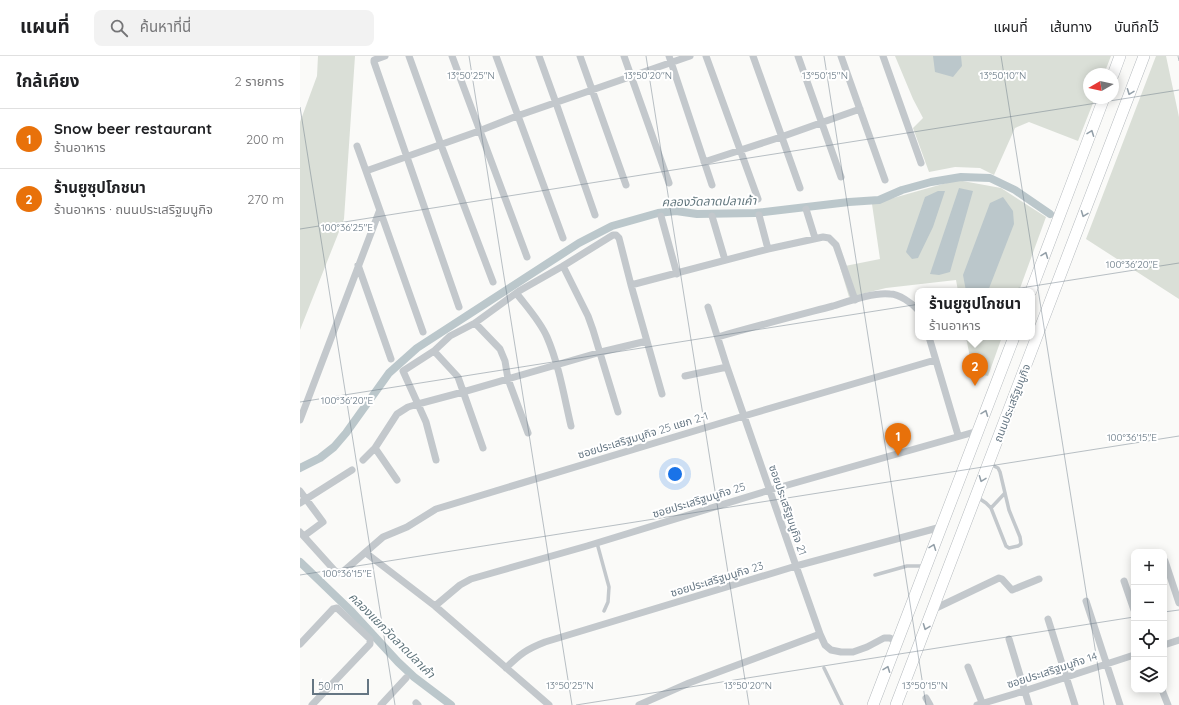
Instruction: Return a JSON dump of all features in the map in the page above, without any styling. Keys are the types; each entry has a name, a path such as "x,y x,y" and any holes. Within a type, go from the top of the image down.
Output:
{"main road":[{"path":"1116,68 1120,56"},
{"name":"ถนนประเสริฐมนูกิจ","path":"896,705 1144,56"},
{"path":"1032,288 1102,104"},
{"name":"ถนนประเสริฐมนูกิจ","path":"873,705 1013,340"}],"street":[{"path":"385,56 374,60 374,62 459,307"},
{"path":"409,56 440,145 493,282"},
{"path":"452,56 527,257"},
{"path":"496,56 563,238"},
{"path":"539,56 594,215"},
{"path":"580,56 626,185"},
{"path":"624,56 669,182"},
{"path":"366,172 517,116 631,76 670,59 690,56"},
{"path":"706,56 758,199"},
{"path":"753,56 800,188"},
{"path":"798,56 841,177"},
{"path":"841,56 885,180"},
{"path":"883,56 921,163"},
{"path":"670,59 712,185"},
{"path":"704,162 782,137 860,109"},
{"path":"357,146 379,212 423,332"},
{"path":"806,209 815,238"},
{"path":"300,420 379,212"},
{"path":"759,215 768,248"},
{"path":"661,216 677,274"},
{"path":"712,216 725,260"},
{"path":"436,460 426,422 402,371 434,351 450,336 475,323 517,294 613,235 619,238 646,341 662,394"},
{"path":"631,285 677,274 768,248 823,237 829,238 836,245 855,300"},
{"path":"358,265 390,359"},
{"path":"563,266 588,316 601,352 618,412"},
{"path":"517,294 539,322 547,336 557,365 571,426"},
{"path":"718,337 880,294 896,294 915,307"},
{"name":"ซอยประเสริฐมนูกิจ 21","path":"708,307 727,367 825,645 831,650 852,652 867,647 884,638 890,638 897,642"},
{"path":"475,323 500,349 505,361 508,379 528,433"},
{"path":"930,340 958,436"},
{"path":"363,460 375,448 397,414 408,407 601,352 646,341"},
{"path":"434,351 458,377 483,448"},
{"name":"ซอยประเสริฐมนูกิจ 25 แยก 2-1","path":"302,534 338,573 345,570 384,537 407,527 436,509 936,360"},
{"path":"685,376 727,367"},
{"name":"ซอยประเสริฐมนูกิจ 25","path":"435,606 460,585 471,579 978,430"},
{"path":"375,448 396,480"},
{"path":"303,501 352,470"},
{"path":"300,491 303,501 323,522 302,534"},
{"name":"ซอยประเสริฐมนูกิจ 23","path":"506,668 517,657 530,648 796,566 941,527"},
{"path":"366,552 435,606 548,705"},
{"path":"1167,567 1179,603"},
{"path":"932,610 999,578 1002,579 1012,590 1039,579"},
{"path":"1124,581 1131,601"},
{"path":"1086,601 1120,705"},
{"path":"300,644 334,609 337,608 371,641 370,644 312,705"},
{"path":"1048,619 1075,705"},
{"path":"639,705 689,683 820,634"},
{"path":"1009,639 1029,705"},
{"path":"1167,644 1179,640"},
{"name":"ซอยประเสริฐมนูกิจ 14","path":"981,704 1131,656"},
{"path":"968,667 981,704"},
{"path":"381,705 406,678"},
{"path":"1163,693 1168,705"},
{"path":"926,698 930,705"}],"lane":[{"path":"976,496 991,508 1006,546 1009,548 1021,544 1020,537 1009,510 1000,472 998,468 988,463"},
{"path":"991,508 1005,493"},
{"path":"597,543 609,587 608,602 604,611"},
{"path":"875,576 907,566 926,566"},
{"path":"824,668 842,705"}],"shaded area":[{"path":"318,56 355,56 344,219 300,330 300,122 317,76"},
{"path":"895,56 1111,56 1106,68 1083,68 1083,104 1093,104 1078,141 1029,122 1015,128 994,175 980,168 955,167 929,172 913,128 923,118 913,99"},
{"path":"933,56 961,56 962,66 953,77 935,72"},
{"path":"1156,56 1166,56 1179,117 1179,299 1086,239"},
{"path":"957,180 1001,188 1046,217 1020,288 957,288 956,280 886,288 849,297 840,267 880,259 872,204"},
{"path":"959,188 973,191 950,272 939,275 930,274"},
{"path":"938,191 945,191 933,227 918,258 912,259 906,252 925,197"},
{"path":"1003,197 1013,211 1014,224 989,288 965,288 963,275 990,203"},
{"path":"967,340 1001,340 988,376 973,373"}],"waterway":[{"name":"คลองวัดลาดปลาเค้า","path":"300,468 320,458 334,447 346,433 389,373 417,348 579,243 612,226 658,213 676,211 697,214 755,213 879,200 902,190 931,182 961,177 990,178 1015,190 1050,214"},
{"name":"คลองแยกวัดลาดปลาเค้า","path":"300,562 352,612 398,662 414,677 451,705"}],"place":[{"name":"ร้านยูซุปโภชนา","path":"975,386"},
{"name":"Snow beer restaurant","path":"898,456"}]}
